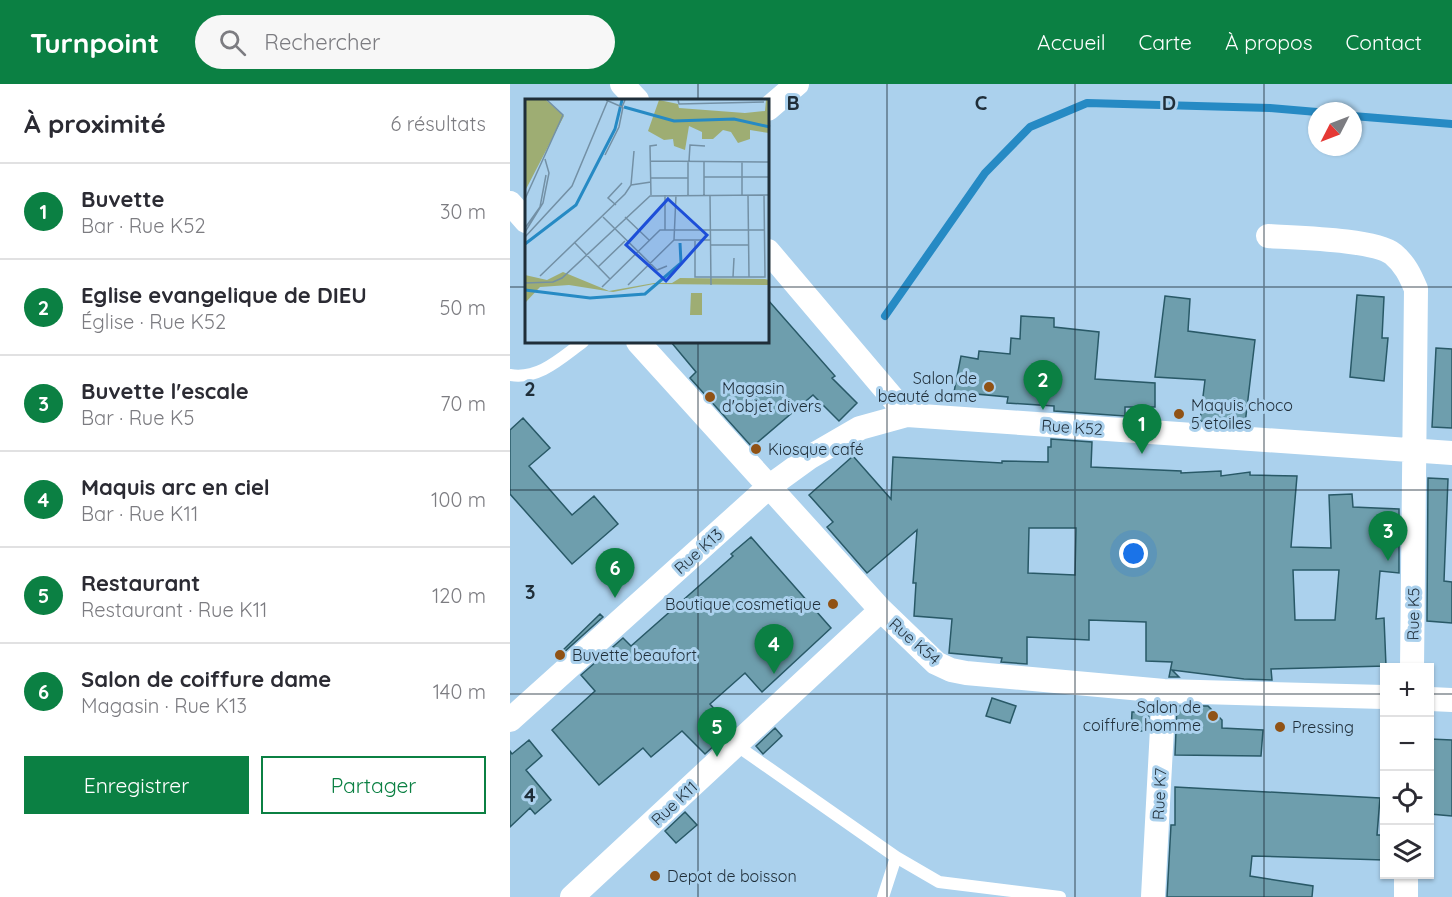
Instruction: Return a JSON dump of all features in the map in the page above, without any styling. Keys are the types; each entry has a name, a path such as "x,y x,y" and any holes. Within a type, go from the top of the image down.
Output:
{"street":[{"path":"622,84 636,99"},
{"path":"770,108 796,84"},
{"path":"510,203 525,220"},
{"name":"Rue K5","path":"1268,236 1363,244 1391,252 1406,267 1416,289 1412,663"},
{"path":"770,253 907,415"},
{"name":"Rue K54","path":"640,344 881,610 936,663 951,670 1164,691 1380,697"},
{"name":"Rue K52","path":"907,415 1452,453"},
{"name":"Rue K13","path":"510,720 770,486 810,457 860,428 907,415"},
{"name":"Rue K11","path":"572,897 881,610"},
{"name":"Rue K7","path":"1153,897 1164,691"},
{"path":"1434,699 1452,700"},
{"path":"1406,879 1406,897"}],"lane":[{"path":"510,375 522,377 544,370 581,344"},
{"path":"736,745 896,857 939,882 1060,897"},
{"path":"883,897 896,857"}],"building":[{"path":"1357,295 1384,297 1382,338 1388,338 1384,381 1350,377"},
{"path":"1165,296 1190,299 1188,331 1255,340 1245,424 1200,421 1205,380 1155,377"},
{"path":"770,302 835,376 832,378 857,403 839,421 813,395 752,447 690,378 696,372 673,344 770,344"},
{"path":"1021,316 1054,318 1054,327 1099,332 1095,379 1155,383 1155,407 1125,407 1125,416 1054,411 1054,406 1007,403 1008,397 954,392 961,356 978,359 979,351 1010,354 1011,338 1020,339"},
{"path":"1436,348 1452,349 1452,428 1432,427"},
{"path":"523,418 550,448 529,466 572,515 594,496 618,524 572,564 510,494 510,430"},
{"path":"1051,439 1092,442 1091,467 1181,471 1181,473 1221,471 1221,476 1250,472 1250,475 1297,476 1291,547 1331,548 1329,495 1352,494 1353,507 1399,509 1399,573 1380,571 1376,619 1384,618 1386,663 1380,663 1380,666 1271,669 1272,680 1172,670 1179,677 1169,677 1172,662 1146,661 1146,622 1089,620 1089,640 1027,637 1027,664 1001,662 1002,658 949,653 952,619 914,616 916,583 913,583 917,530 867,573 827,527 833,522 809,495 853,456 891,499 893,457 1002,463 1002,461 1048,462 1048,447 1051,447","holes":["1029,528 1076,528 1075,575 1028,573","1293,570 1339,570 1335,620 1295,620"]},
{"path":"1428,478 1448,479 1444,581 1452,582 1452,623 1427,621"},
{"path":"751,537 831,628 762,692 745,673 710,704 732,729 705,754 682,731 651,757 643,748 599,785 552,730 595,691 581,675 623,638 631,646 733,556 731,554"},
{"path":"600,614 603,617 563,653 561,652"},
{"path":"992,698 1016,706 1010,723 986,716"},
{"path":"1177,706 1208,706 1222,720 1222,728 1263,730 1261,756 1175,755"},
{"path":"1132,712 1149,712 1148,731 1131,731"},
{"path":"775,728 782,736 763,754 756,746"},
{"path":"1434,739 1452,740 1452,816 1434,814"},
{"path":"529,740 542,756 526,770 551,800 535,814 530,808 510,827 510,751 512,754"},
{"path":"1175,787 1380,798 1377,835 1380,835 1380,860 1252,856 1250,876 1313,886 1312,897 1167,897 1171,825 1175,825"},
{"path":"685,812 697,825 676,843 665,831"}],"waterway":[{"path":"885,316 985,173 1030,127 1087,103 1270,108 1308,111"},
{"path":"1362,117 1452,124"}],"place":[{"name":"Salon de beauté dame","path":"989,387"},
{"name":"Magasin d'objet divers","path":"710,397"},
{"name":"Eglise evangelique de DIEU","path":"1043,410"},
{"name":"Maquis choco 5 etoiles","path":"1179,414"},
{"name":"Kiosque café","path":"756,449"},
{"name":"Buvette","path":"1142,454"},
{"name":"Buvette l'escale","path":"1388,561"},
{"name":"Salon de coiffure dame","path":"615,598"},
{"name":"Boutique cosmetique","path":"833,604"},
{"name":"Buvette beaufort","path":"560,655"},
{"name":"Maquis arc en ciel","path":"774,674"},
{"name":"Salon de coiffure homme","path":"1213,716"},
{"name":"Pressing","path":"1280,727"},
{"name":"Restaurant","path":"717,757"},
{"name":"Depot de boisson","path":"655,876"}]}
